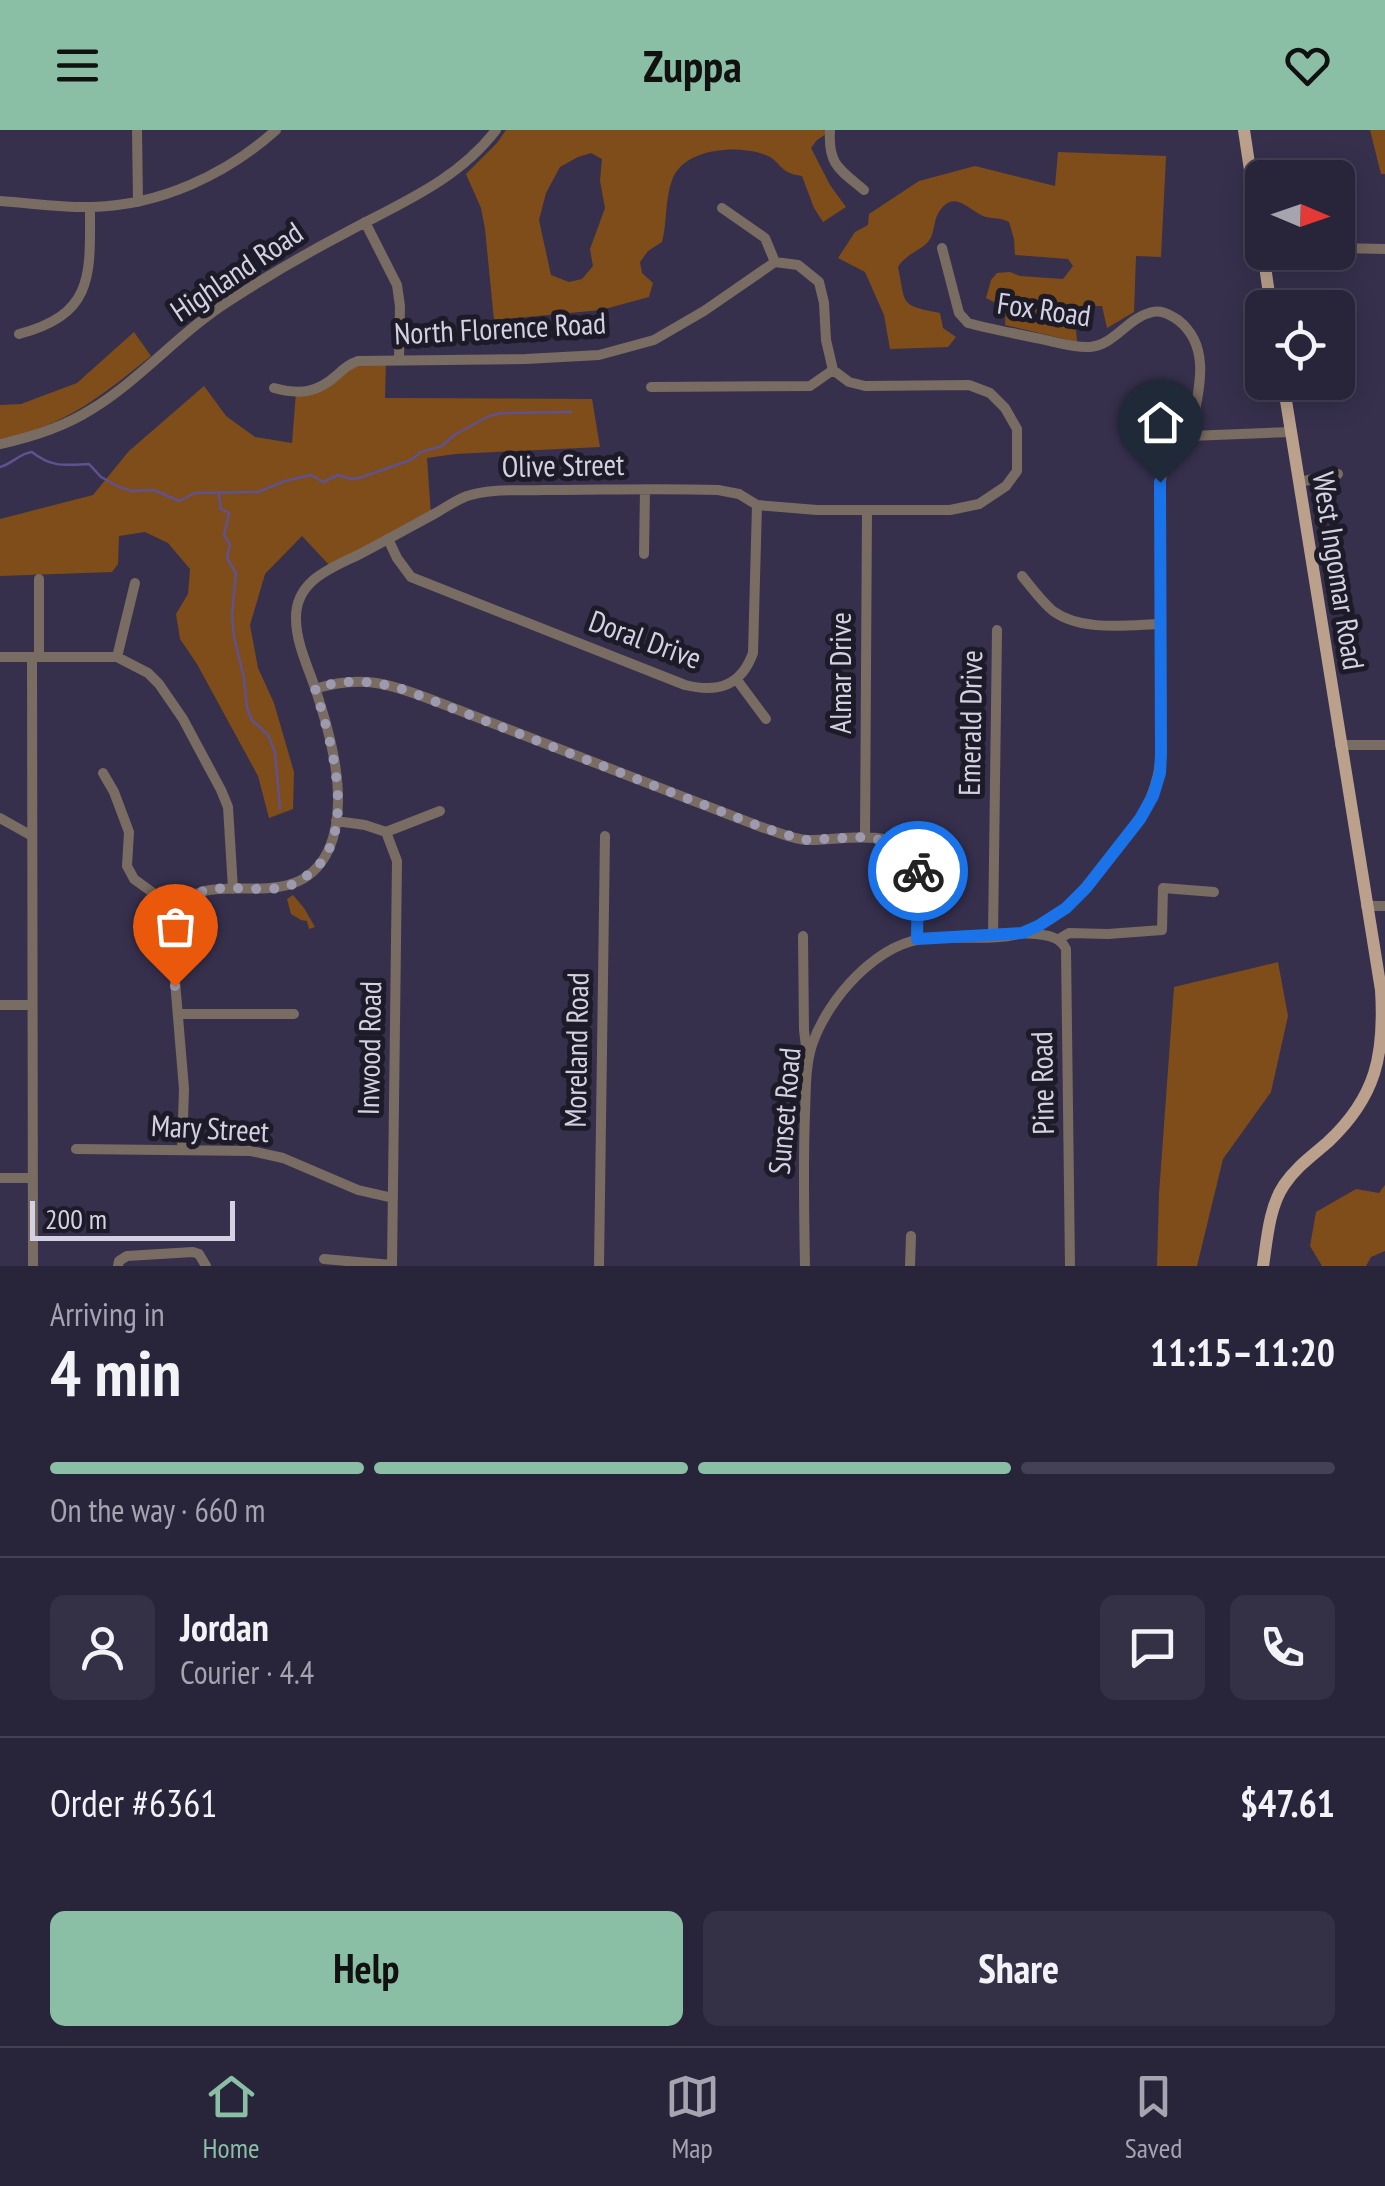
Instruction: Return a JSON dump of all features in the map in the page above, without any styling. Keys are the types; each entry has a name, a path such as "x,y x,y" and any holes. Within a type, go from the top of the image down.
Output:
{"main road":[{"path":"1244,130 1249,160"},
{"name":"West Ingomar Road","path":"1263,1266 1273,1211 1284,1185 1304,1161 1348,1122 1370,1088 1379,1064 1384,1020 1286,400"}],"street":[{"path":"136,130 138,202"},
{"path":"0,201 90,208 138,202 206,178 276,130"},
{"name":"Highland Road","path":"0,444 26,439 93,409 225,303 305,254 445,180 470,160 496,130"},
{"path":"830,130 832,161 864,190"},
{"path":"19,334 62,317 79,296 90,262 90,208"},
{"path":"651,387 810,386 833,370 819,282 798,265 775,262 765,238 722,208"},
{"path":"365,222 397,285 398,359"},
{"name":"Fox Road","path":"942,248 957,306 968,323 1094,347 1146,313 1161,312 1176,319 1192,336 1201,368 1190,436"},
{"path":"1355,248 1385,249"},
{"name":"North Florence Road","path":"274,388 312,392 358,361 599,354 654,340 775,262"},
{"name":"Olive Street","path":"178,911 200,893 279,888 305,878 327,854 336,822 333,751 296,618 302,594 314,578 339,562 467,496 507,490 718,490 739,494 757,505 817,510 950,510 980,504 1006,486 1017,470 1017,429 990,393 969,385 865,386 849,382 833,370"},
{"path":"1190,436 1291,432"},
{"name":"Sunset Road","path":"804,1266 808,1061 823,1021 865,968 894,947 917,939 1022,933 1046,922 1074,902 1135,826 1153,796 1162,744 1161,473 1171,453 1190,436"},
{"path":"1299,482 1338,474"},
{"path":"644,554 645,490"},
{"name":"Doral Drive","path":"388,538 411,577 685,685 714,688 736,680 748,668 753,653 757,505"},
{"name":"Almar Drive","path":"865,837 867,510"},
{"path":"1022,576 1046,604 1067,618 1094,624 1161,624"},
{"path":"33,1266 32,836 39,579"},
{"path":"117,657 135,583"},
{"name":"Emerald Drive","path":"993,936 996,630"},
{"path":"0,657 117,657 159,684 222,790 231,824 234,888"},
{"path":"736,680 766,720"},
{"path":"315,688 338,681 382,683 764,828 804,840 865,837 903,845 918,870 917,939"},
{"path":"1340,746 1385,745"},
{"path":"103,773 129,832 127,866 134,880 178,911 171,933 184,1088 182,1150"},
{"path":"336,822 386,832 440,811"},
{"path":"0,818 32,836"},
{"name":"Inwood Road","path":"386,832 397,862 392,1266"},
{"name":"Moreland Road","path":"598,1266 605,836"},
{"path":"1022,933 1059,939 1069,933 1162,930 1163,888 1214,892"},
{"path":"1366,906 1385,906"},
{"path":"804,936 804,1030 808,1061"},
{"name":"Pine Road","path":"1059,939 1066,954 1070,1266"},
{"path":"0,1005 31,1005"},
{"path":"178,1014 294,1014"},
{"name":"Mary Street","path":"76,1150 251,1151 282,1158 358,1190 393,1198"},
{"path":"0,1178 31,1178"},
{"path":"910,1266 911,1236"},
{"path":"120,1262 150,1254 193,1252 202,1256 206,1266"},
{"path":"324,1259 392,1266"}],"shaded area":[{"path":"506,130 827,130 811,148 846,207 823,222 802,176 788,172 763,154 726,150 699,155 678,169 668,195 662,242 640,262 642,273 653,283 649,297 601,310 494,320 481,208 466,174","holes":["591,153 602,159 600,181 605,208 590,249 593,266 582,279 569,282 551,275 539,220 546,193 560,167"]},
{"path":"1370,130 1385,130 1385,174 1381,174"},
{"path":"1058,152 1166,156 1161,257 1136,256 1134,312 1107,328 1102,306 1074,306 1077,342 1005,325 1006,308 986,298 997,273 1063,279 1073,266 1068,259 1015,255 1009,222 951,202 939,212 928,242 898,267 907,301 917,308 940,313 943,328 956,337 948,347 890,349 884,315 865,272 838,258 855,232 868,225 869,214 919,181 975,166 1055,186"},
{"path":"134,332 151,356 133,371 63,418 0,439 0,405 21,404 77,383"},
{"path":"386,359 385,398 592,399 600,447 427,458 431,516 331,567 302,536 265,574 250,625 258,668 274,703 294,772 293,809 269,818 258,776 180,639 176,614 188,594 190,569 168,543 145,532 119,536 118,564 112,572 0,576 0,519 93,495 129,451 204,386 226,416 255,437 292,443 296,392 305,392 350,364"},
{"path":"293,895 315,927 309,929 307,921 291,914 287,899"},
{"path":"1278,962 1288,1016 1271,1092 1223,1159 1197,1266 1157,1266 1174,987"},
{"path":"1385,1185 1385,1251 1371,1257 1366,1266 1322,1266 1310,1246 1316,1212 1356,1189 1379,1193"}],"waterway":[{"path":"0,467 32,452 52,463 89,464 101,477 119,487 154,490 179,501 195,493 258,492 311,475 323,482 338,475 359,478 442,446 489,416 571,412"},
{"path":"219,494 221,509 229,513 224,535 230,544 227,558 236,573 232,615 247,708 251,719 268,735 275,752 280,809"}],"way so far":[{"path":"175,986 171,933 178,911 188,900 218,889 279,888 292,884 305,878 327,854 336,822 335,770 315,688 338,681 382,683 405,690 660,790 804,840 865,837 903,845 918,871"}],"route":[{"path":"918,871 917,939 1022,933 1074,902 1140,819 1160,773 1160,482"}]}
